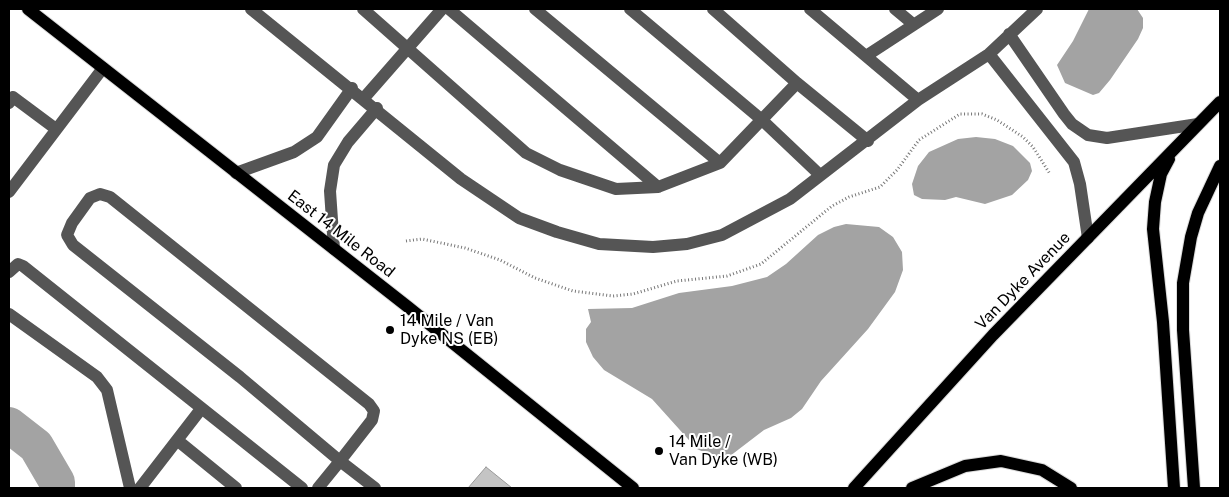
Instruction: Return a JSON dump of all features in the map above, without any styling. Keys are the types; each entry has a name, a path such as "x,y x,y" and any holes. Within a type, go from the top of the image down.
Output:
{"main road":[{"name":"East 14 Mile Road","path":"28,9 334,249 633,488"},
{"name":"Van Dyke Avenue","path":"854,488 993,335 1220,102"},
{"path":"1173,150 1162,174 1155,202 1153,229 1163,322 1174,488"},
{"path":"1194,488 1183,330 1183,283 1190,237 1198,213 1220,166"},
{"path":"912,488 965,466 1001,462 1042,470 1071,488"}],"lane":[{"path":"251,9 377,108 462,179 519,218 557,232 599,244 653,246 687,244 722,235 790,200 820,175 868,141 918,100 988,54 1037,9"},
{"path":"363,9 526,153 560,170 616,189 658,187 720,163 797,83"},
{"path":"364,98 442,9"},
{"path":"448,9 658,187"},
{"path":"535,9 720,163"},
{"path":"630,9 762,120 820,175"},
{"path":"713,9 797,83 868,141"},
{"path":"810,9 918,100"},
{"path":"895,9 913,24"},
{"path":"866,56 938,9"},
{"path":"1010,34 1064,114 1072,124 1088,135 1107,138 1198,124"},
{"path":"988,54 1074,162 1080,184 1088,238"},
{"path":"9,192 103,68"},
{"path":"236,173 294,152 317,137 352,88"},
{"path":"9,103 14,96 56,129"},
{"path":"334,249 330,190 334,164 348,142 377,108"},
{"path":"318,488 340,461 372,420 374,411 369,404 110,197 100,194 90,198 72,223 67,235 73,245 240,377 340,461 375,488"},
{"path":"9,272 18,264 23,266 302,488"},
{"path":"9,314 97,377 107,390 130,488"},
{"path":"140,488 201,409"},
{"path":"177,440 236,488"}],"shaded area":[{"path":"1089,9 1137,9 1143,18 1143,28 1138,39 1110,80 1099,93 1093,95 1065,83 1057,65 1073,41"},
{"path":"976,137 995,139 1013,146 1030,163 1032,171 1028,180 1012,195 985,204 956,197 945,200 922,199 914,195 912,184 918,166 929,152 958,139"},
{"path":"846,224 879,227 893,237 902,252 903,270 895,292 868,329 821,381 802,409 791,418 764,430 730,456 721,460 697,449 652,399 604,370 593,357 586,342 586,329 591,322 588,309 632,308 679,293 732,286 767,277 786,264 818,235 834,227"}],"building":[{"path":"486,467 512,488 468,488"}],"waterway":[{"path":"9,425 36,446 57,482 57,488"}],"place":[{"name":"14 Mile / Van Dyke NS (EB)","path":"390,330"},
{"name":"14 Mile / Van Dyke (WB)","path":"659,451"}]}
